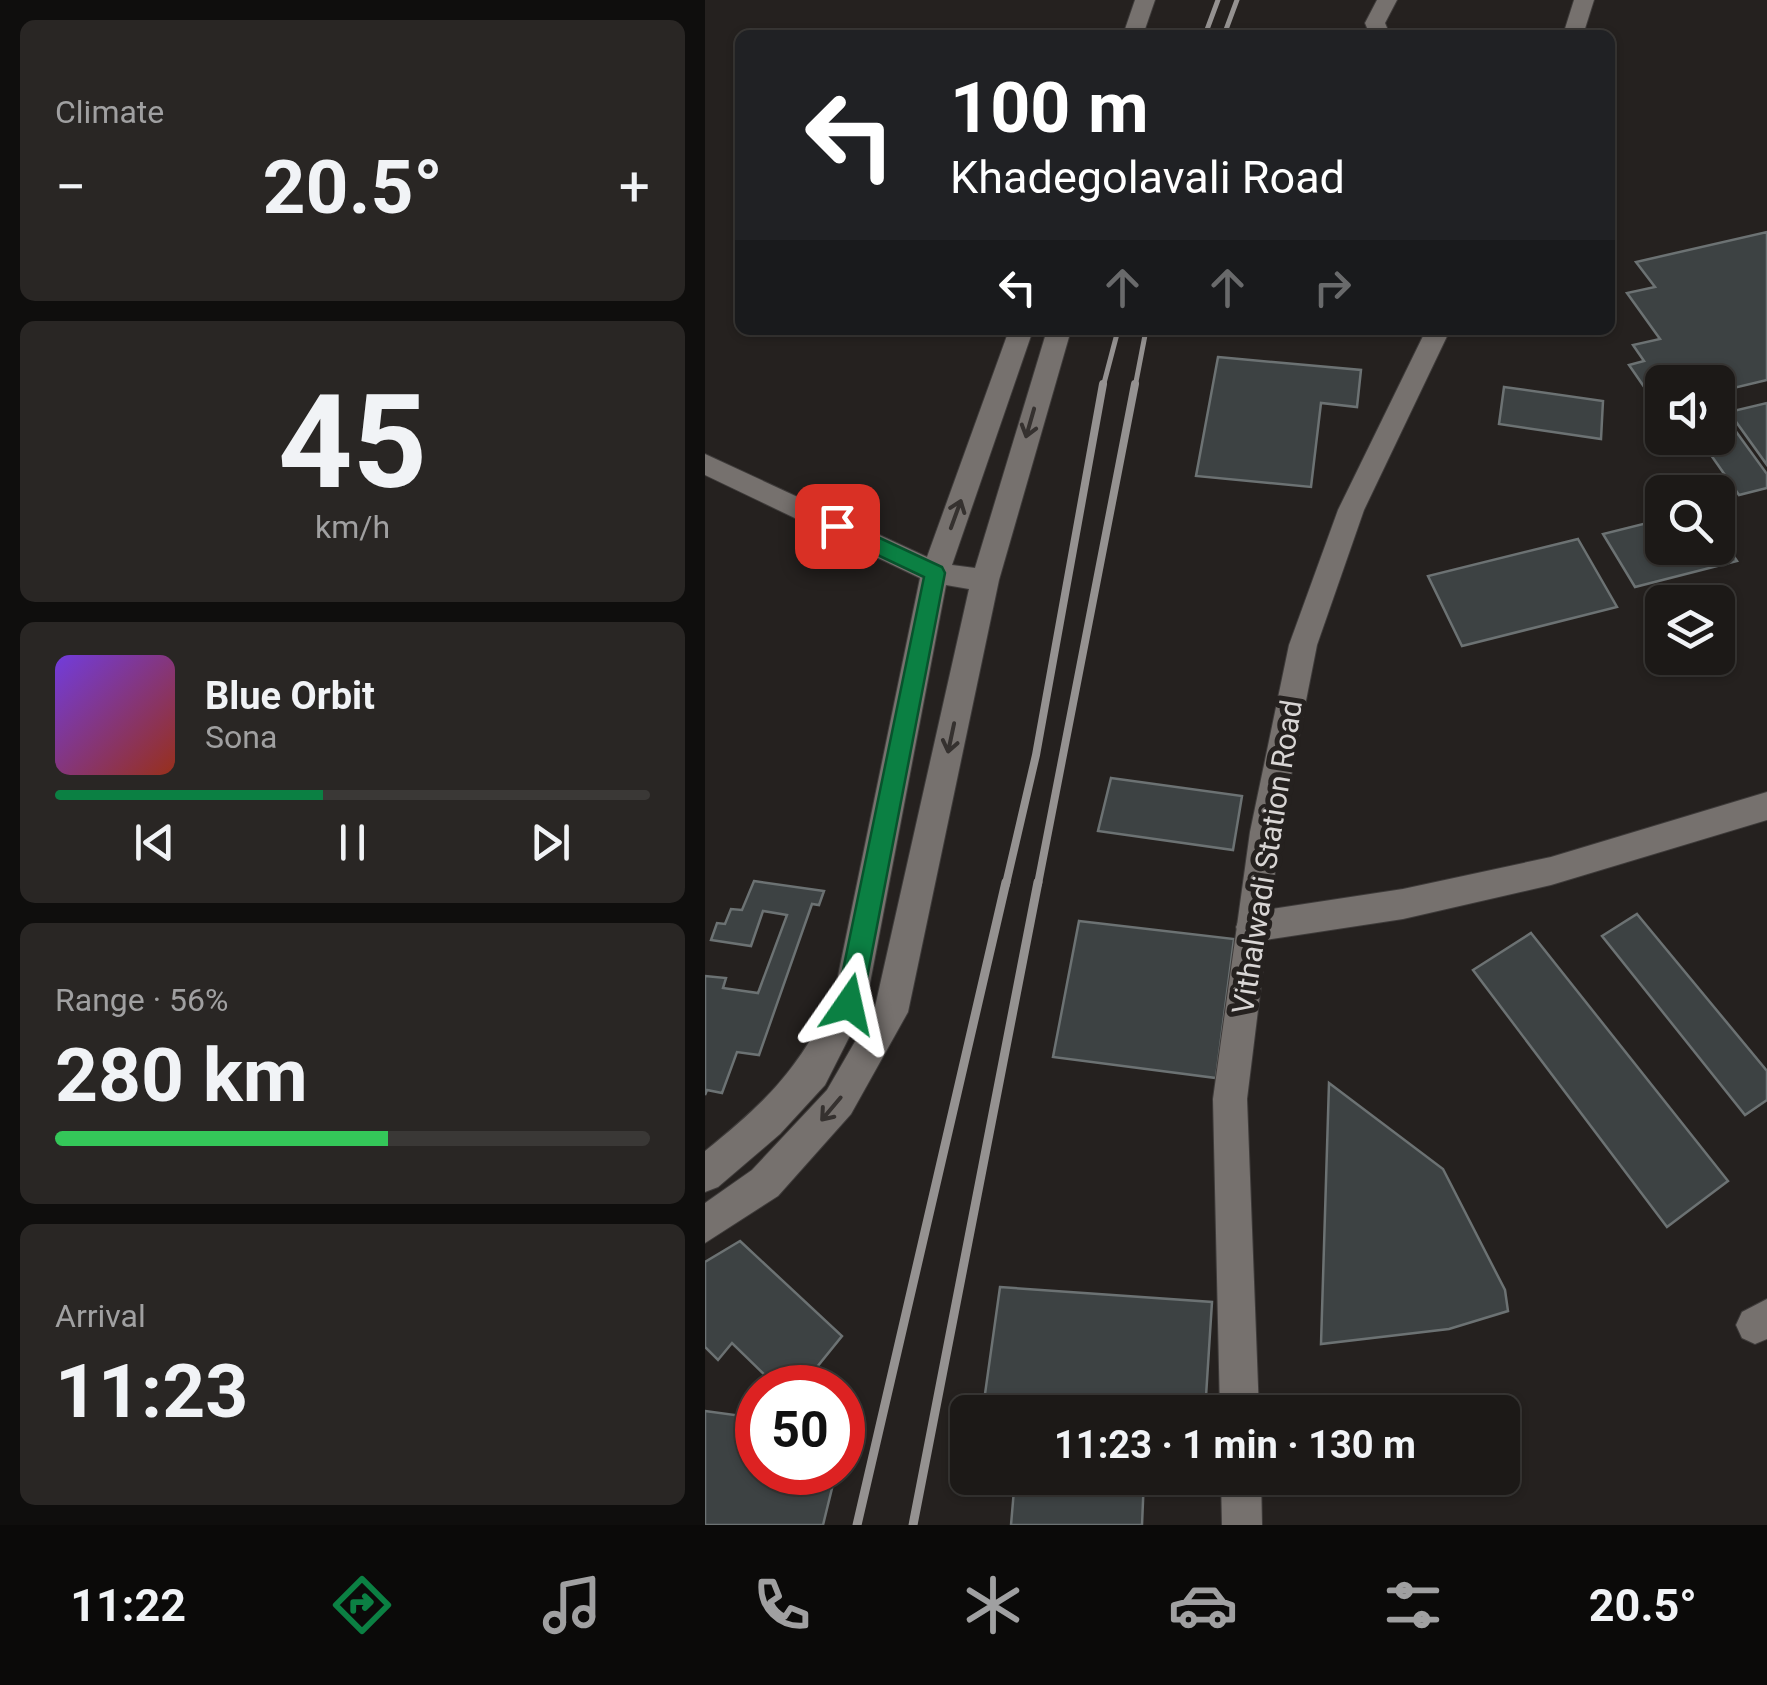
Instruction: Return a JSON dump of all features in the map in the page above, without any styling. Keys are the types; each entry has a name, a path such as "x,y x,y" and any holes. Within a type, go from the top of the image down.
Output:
{"street":[{"path":"1135,30 1145,0"},
{"path":"1155,30 1164,0"},
{"path":"1378,30 1375,23 1387,0"},
{"path":"1575,30 1584,0"},
{"path":"705,1174 768,1122 813,1073 849,1004 935,573 1019,335"},
{"path":"705,1225 765,1182 839,1102 891,1012 985,580 1058,335"},
{"name":"Vithalwadi Station Road","path":"1239,1395 1230,1099 1265,832 1303,646 1351,510 1436,335"},
{"path":"705,464 935,573 985,580"},
{"path":"1252,927 1403,904 1551,872 1767,806"},
{"path":"1241,1495 1242,1525"}],"building":[{"path":"1767,232 1767,380 1735,388 1735,365 1645,365 1645,388 1629,365 1644,361 1633,345 1660,339 1627,293 1655,287 1636,262"},
{"path":"1218,357 1361,370 1357,407 1321,403 1311,487 1196,476"},
{"path":"1504,387 1603,401 1601,439 1499,424"},
{"path":"1767,403 1767,465 1735,420 1735,411"},
{"path":"1735,430 1767,474 1767,488 1739,495 1735,475 1725,475 1711,455 1735,455"},
{"path":"1645,524 1645,565 1721,565 1635,587 1603,534"},
{"path":"1578,539 1617,607 1462,646 1428,576"},
{"path":"1111,778 1242,796 1233,850 1098,831"},
{"path":"754,881 824,891 819,905 812,904 759,1055 737,1052 722,1093 707,1090 705,1095 705,976 726,978 723,988 758,993 787,915 763,911 751,946 711,940 717,923 725,924 731,909 742,910"},
{"path":"1637,914 1767,1071 1767,1100 1745,1115 1602,936"},
{"path":"1079,921 1234,939 1216,1078 1053,1057"},
{"path":"1531,933 1728,1181 1667,1227 1473,970"},
{"path":"1329,1083 1443,1169 1505,1290 1508,1311 1449,1329 1321,1344"},
{"path":"740,1241 842,1336 819,1365 754,1365 732,1343 718,1360 705,1347 705,1262"},
{"path":"1000,1287 1212,1302 1206,1395 985,1395"},
{"path":"705,1411 735,1415 735,1495 830,1495 823,1525 705,1525"},
{"path":"1014,1495 1143,1495 1142,1525 1011,1525"}],"railway":[{"path":"1207,30 1218,0"},
{"path":"1226,30 1237,0"},
{"path":"1103,387 1117,335"},
{"path":"1135,387 1145,335"},
{"path":"1006,884 1036,755 1103,384"},
{"path":"1038,884 1135,384"},
{"path":"857,1525 1006,882"},
{"path":"913,1525 1038,882"}],"route":[{"path":"837,526 935,573 849,1004"}]}
